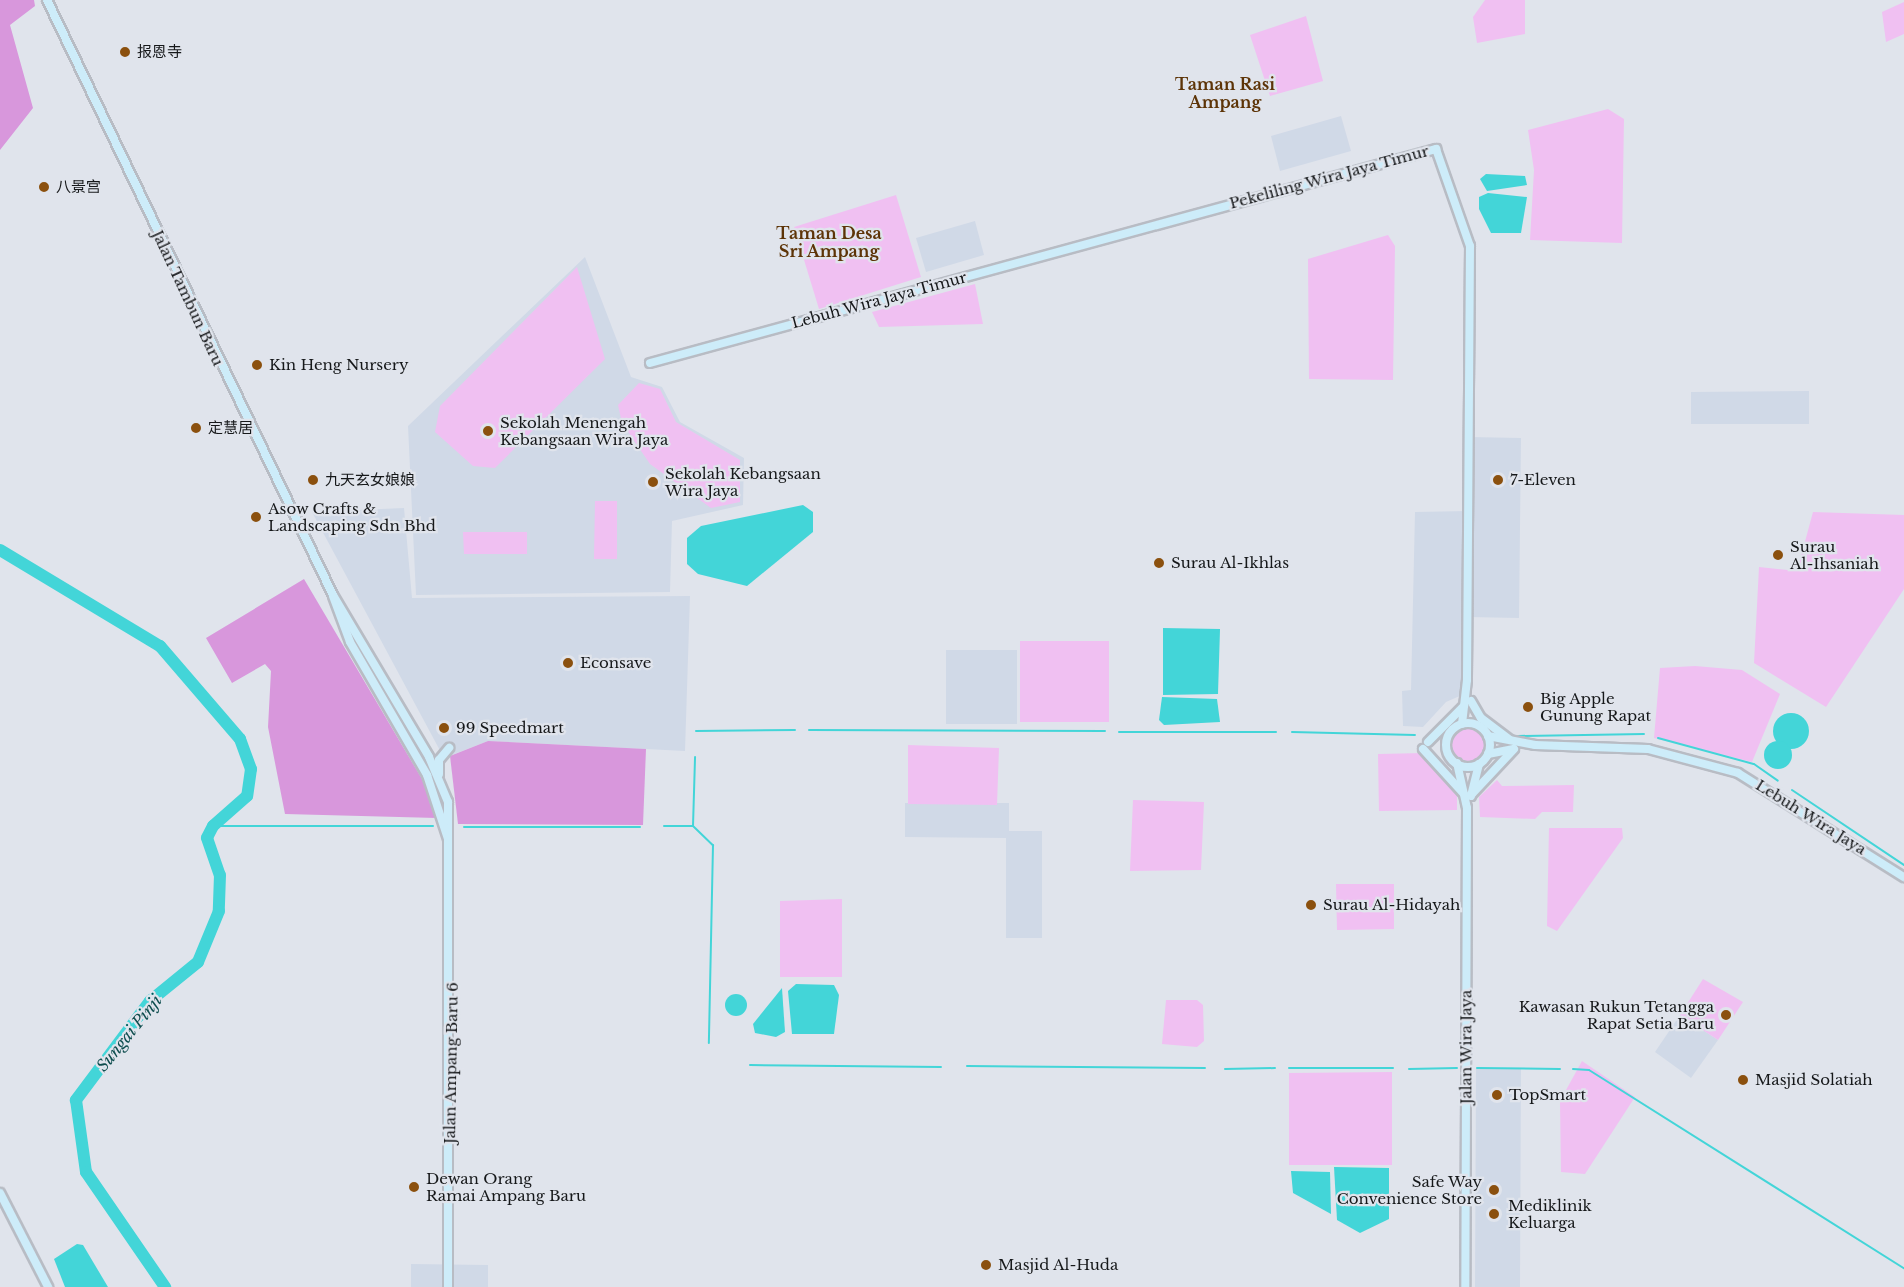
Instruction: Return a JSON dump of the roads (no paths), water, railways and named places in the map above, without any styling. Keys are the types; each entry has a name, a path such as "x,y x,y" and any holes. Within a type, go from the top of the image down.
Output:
{"street":[{"name":"Jalan Tambun Baru","path":"47,0 333,595 426,754"},
{"name":"Pekeliling Wira Jaya Timur","path":"1108,235 1436,148 1470,246 1468,704"},
{"name":"Lebuh Wira Jaya Timur","path":"650,363 1108,235"},
{"name":"Jalan Tambun Baru","path":"333,595 350,642 402,729"},
{"path":"1468,704 1474,724 1488,736 1488,754 1479,764 1457,764 1447,742 1462,724 1468,704"},
{"path":"1468,704 1513,745 1468,795 1426,745 1468,704"},
{"path":"1462,724 1474,724"},
{"path":"402,729 426,754 442,813"},
{"name":"Jalan Ampang Baru 6","path":"402,729 442,813 448,839"},
{"name":"Lebuh Wira Jaya","path":"1488,736 1513,745 1648,749 1738,773 1904,877"},
{"name":"Lebuh Wira Jaya","path":"1488,754 1513,745"},
{"path":"441,784 439,760 449,748"},
{"name":"Jalan Ampang Baru 6","path":"426,754 441,784 450,814 448,839 448,1287"},
{"name":"Jalan Wira Jaya","path":"1457,764 1468,795"},
{"name":"Jalan Wira Jaya","path":"1465,1287 1467,808 1468,795 1479,764"},
{"path":"0,1193 48,1287"}],"water":[{"path":"1486,174 1525,176 1527,185 1487,191 1480,179"},
{"path":"1488,193 1527,197 1521,233 1491,233 1479,209 1479,197"},
{"path":"803,505 813,512 813,532 747,586 698,574 687,564 687,538 701,526"},
{"path":"1163,628 1220,629 1218,694 1163,695"},
{"path":"1162,697 1217,699 1220,722 1164,725 1159,720"},
{"path":"1791,713 1804,718 1809,731 1804,744 1791,749 1778,744 1773,731 1778,718"},
{"path":"1778,741 1788,745 1792,755 1788,765 1778,769 1768,765 1764,755 1768,745"},
{"path":"796,984 834,985 839,995 834,1034 792,1034 788,991"},
{"path":"782,988 785,1032 776,1037 755,1033 753,1024"},
{"path":"736,994 744,997 747,1005 744,1013 736,1016 728,1013 725,1005 728,997"},
{"path":"1334,1167 1389,1168 1389,1219 1360,1233 1337,1220"},
{"path":"1291,1171 1330,1172 1331,1214 1293,1193"},
{"path":"77,1244 83,1245 108,1287 65,1287 54,1259"}],"waterway":[{"name":"Sungai Pinji","path":"0,550 160,646 240,739 251,769 247,796 213,826 207,838 220,875 219,911 198,962 150,1001 76,1100 86,1172 165,1287"},
{"path":"696,731 795,730"},
{"path":"809,730 1105,731"},
{"path":"1119,732 1276,732"},
{"path":"1292,732 1415,735"},
{"path":"1518,736 1644,734"},
{"path":"1658,738 1754,764 1778,781"},
{"path":"693,826 695,757"},
{"path":"1792,790 1904,865"},
{"path":"213,826 433,826"},
{"path":"664,826 693,826 713,845 709,1043"},
{"path":"464,827 640,827"},
{"path":"750,1065 941,1067"},
{"path":"967,1066 1205,1068"},
{"path":"1225,1069 1275,1068"},
{"path":"1289,1068 1393,1068"},
{"path":"1409,1069 1457,1068"},
{"path":"1477,1068 1560,1069"},
{"path":"1573,1069 1589,1070 1904,1268"}],"place":[{"name":"报恩寺","path":"125,52"},
{"name":"八景宫","path":"44,187"},
{"name":"Kin Heng Nursery","path":"257,365"},
{"name":"定慧居","path":"196,428"},
{"name":"Sekolah Menengah Kebangsaan Wira Jaya","path":"488,431"},
{"name":"九天玄女娘娘","path":"313,480"},
{"name":"7-Eleven","path":"1498,480"},
{"name":"Sekolah Kebangsaan Wira Jaya","path":"653,482"},
{"name":"Asow Crafts & Landscaping Sdn Bhd","path":"256,517"},
{"name":"Surau Al-Ihsaniah","path":"1778,555"},
{"name":"Surau Al-Ikhlas","path":"1159,563"},
{"name":"Econsave","path":"568,663"},
{"name":"Big Apple Gunung Rapat","path":"1528,707"},
{"name":"99 Speedmart","path":"444,728"},
{"name":"Surau Al-Hidayah","path":"1311,905"},
{"name":"Kawasan Rukun Tetangga Rapat Setia Baru","path":"1726,1015"},
{"name":"Masjid Solatiah","path":"1743,1080"},
{"name":"TopSmart","path":"1497,1095"},
{"name":"Dewan Orang Ramai Ampang Baru","path":"414,1187"},
{"name":"Safe Way Convenience Store","path":"1494,1190"},
{"name":"Mediklinik Keluarga","path":"1494,1214"},
{"name":"Masjid Al-Huda","path":"986,1265"}],"district":[{"name":"Taman Rasi Ampang","path":"1225,93"},
{"name":"Taman Desa Sri Ampang","path":"829,242"}]}
